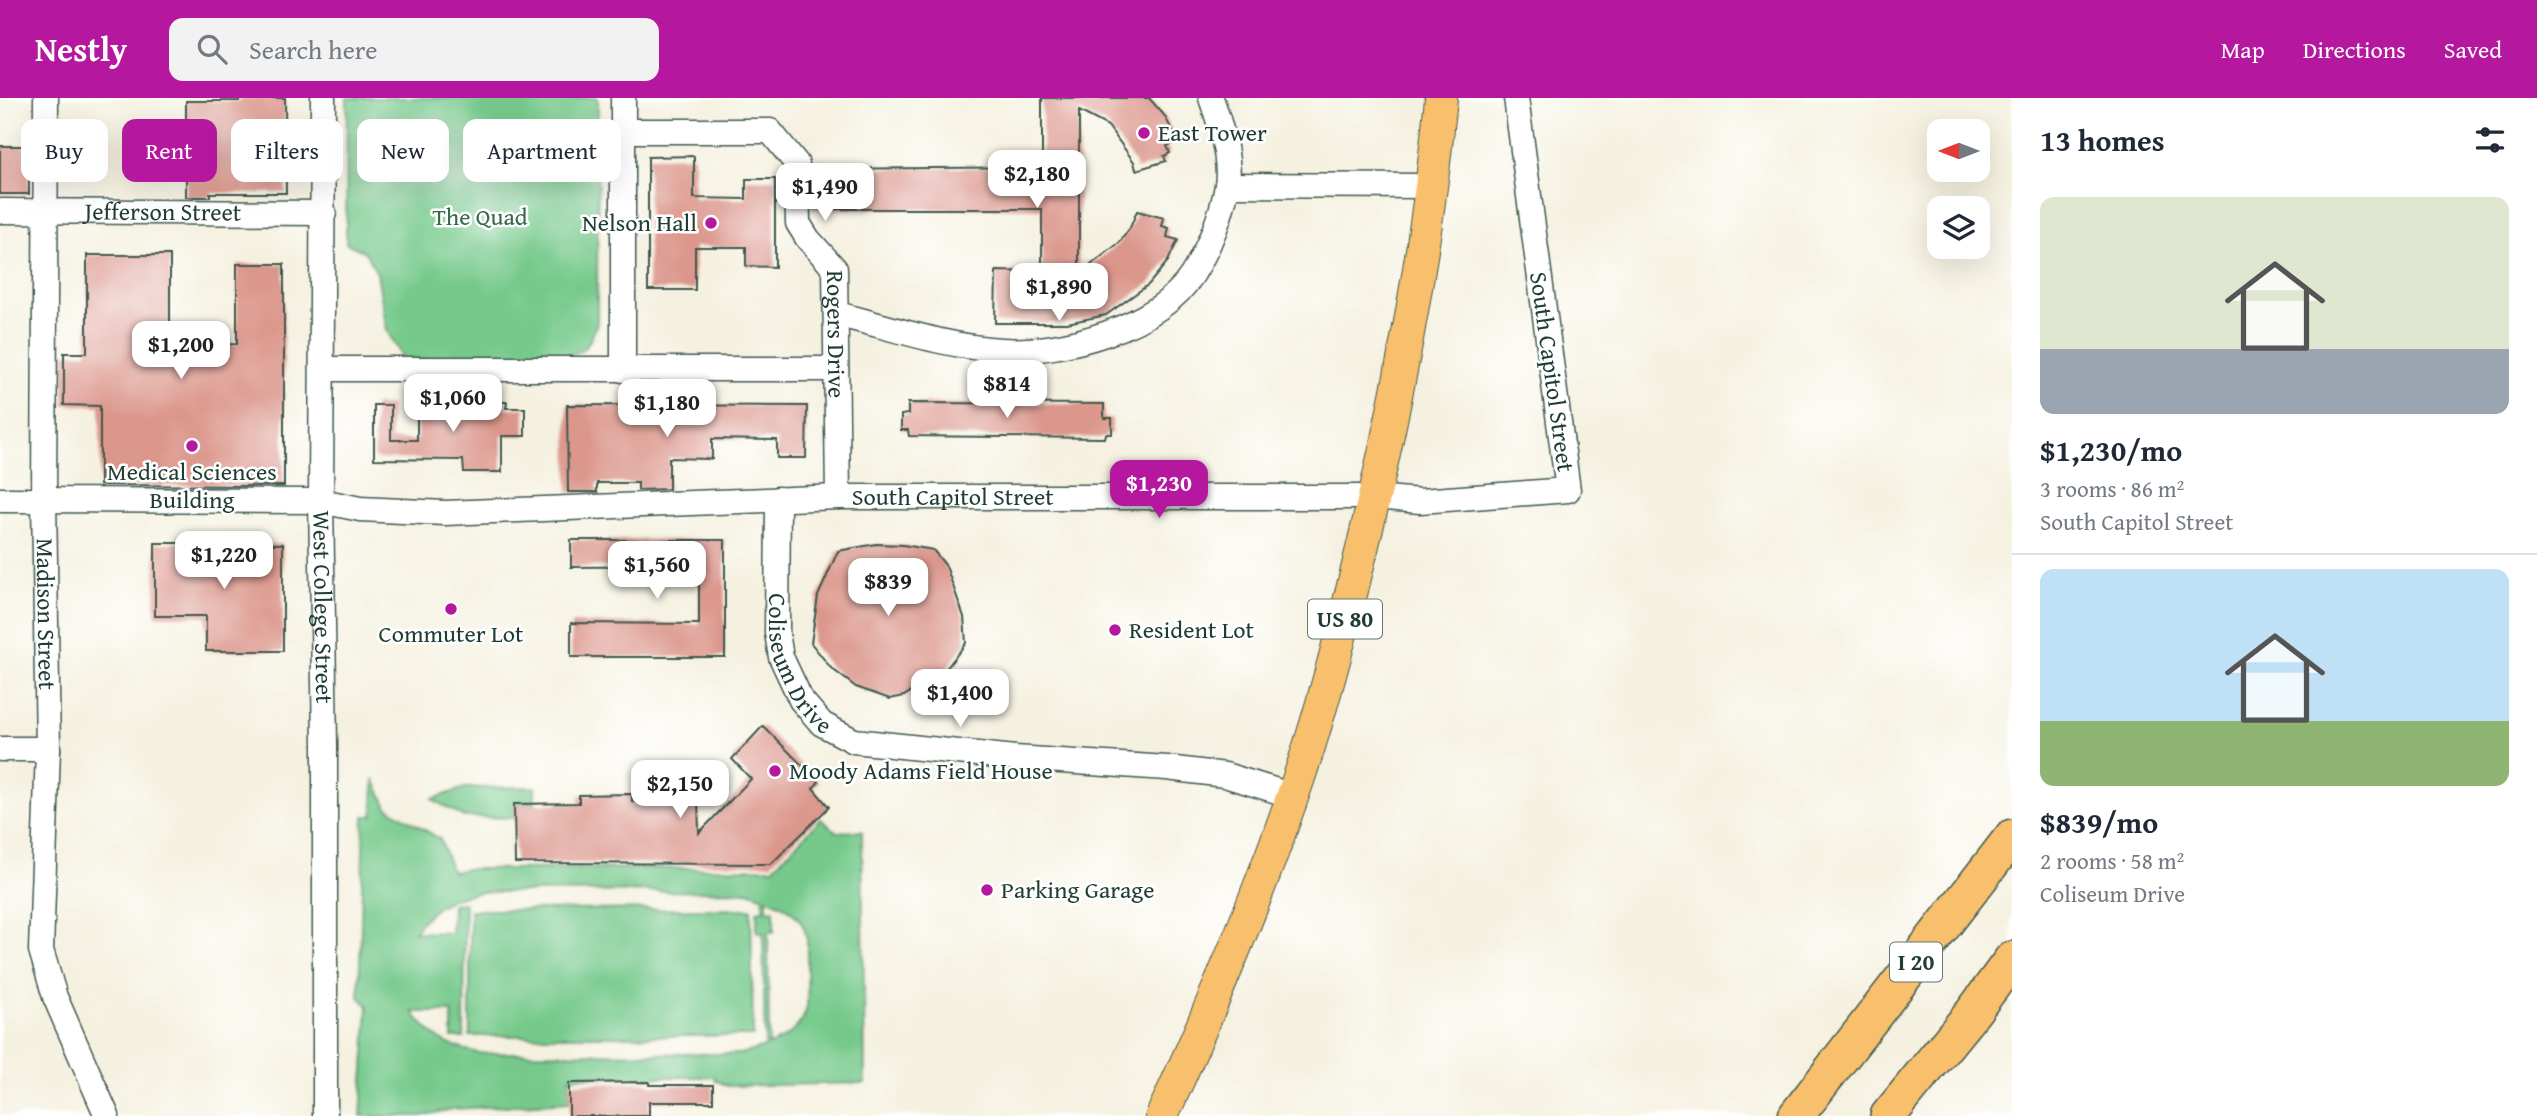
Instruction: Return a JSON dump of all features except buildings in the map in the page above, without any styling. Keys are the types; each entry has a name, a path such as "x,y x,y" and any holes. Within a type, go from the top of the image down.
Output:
{"highway":[{"name":"I 20","path":"1796,1116 2012,837"},
{"path":"1888,1116 1973,1012 2012,959"},
{"path":"1907,1116 1973,1012"},
{"path":"1772,1116 1830,1074"}],"main road":[{"name":"US 80","path":"1162,1116 1219,991 1293,796 1335,660 1375,497 1411,323 1433,187 1441,98"}],"street":[{"name":"Madison Street","path":"46,98 44,499 48,749 41,950 55,998 107,1116"},
{"name":"West College Street","path":"323,98 321,501 325,745 325,1116"},
{"path":"622,98 623,370"},
{"path":"836,314 967,346 1003,350 1048,349 1092,339 1131,323 1164,303 1191,276 1213,232 1227,185 1220,124 1211,98"},
{"name":"South Capitol Street","path":"0,500 321,501 360,509 445,513 838,497 1375,497 1420,501 1568,490 1516,98"},
{"name":"Rogers Drive","path":"623,131 770,131 797,164 798,223 808,239 835,269 838,497"},
{"path":"1227,185 1433,187"},
{"name":"Jefferson Street","path":"0,211 324,213"},
{"path":"323,369 836,369"},
{"name":"Coliseum Drive","path":"778,499 777,633 781,657 800,700 822,724 854,741 1015,758 1179,769 1224,775 1293,796"},
{"path":"0,749 48,749"}],"green space":[{"name":"The Quad","path":"347,98 598,98 598,119 463,119 463,182 598,182 597,323 591,339 580,351 568,355 496,360 404,360 387,331 377,273 365,252 346,243"},
{"path":"374,779 387,807 440,839 452,872 466,869 773,868 821,819 837,832 862,831 865,1083 728,1086 715,1080 715,1077 570,1077 569,1102 453,1109 421,1116 361,1116 368,1006 359,997 364,816 373,816","holes":["749,891 784,906 795,915 803,926 807,944 807,1006 804,1017 790,1033 761,1048 740,1054 479,1053 441,1040 427,1029 413,1012 452,1012 452,1038 464,1038 465,903 452,904 451,933 414,932 427,915 460,896 481,892"]},
{"path":"535,787 535,803 514,804 514,818 464,817 432,799 465,788"},
{"path":"763,900 767,900 767,910 774,910 774,932 768,932 769,1044 765,1044 763,932 757,932 757,911 763,910"},
{"path":"751,909 753,1036 470,1036 470,910"}],"place":[{"name":"East Tower","path":"1144,133"},
{"name":"Nelson Hall","path":"711,223"},
{"name":"Medical Sciences Building","path":"192,446"},
{"name":"Commuter Lot","path":"451,609"},
{"name":"Resident Lot","path":"1115,630"},
{"name":"Moody Adams Field House","path":"775,771"},
{"name":"Parking Garage","path":"987,890"}]}
